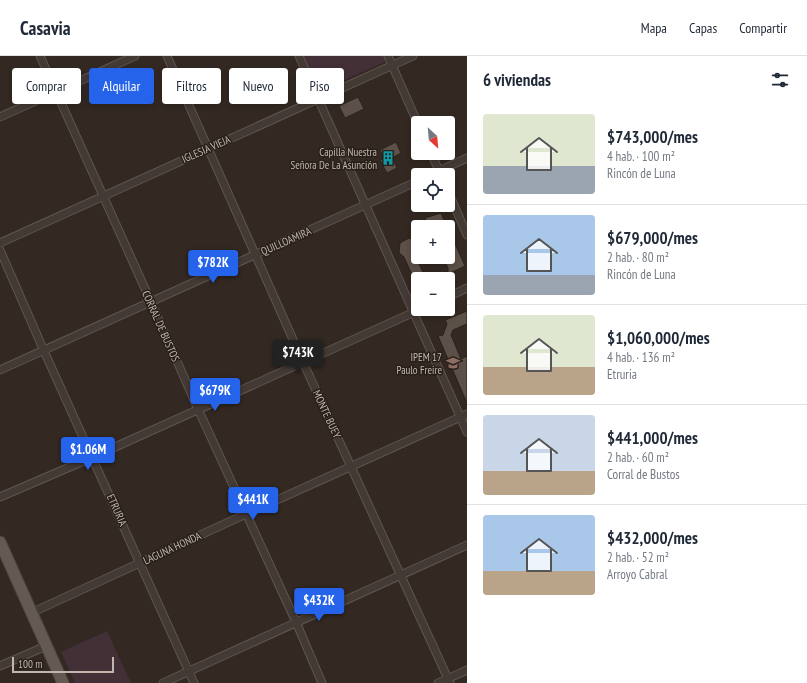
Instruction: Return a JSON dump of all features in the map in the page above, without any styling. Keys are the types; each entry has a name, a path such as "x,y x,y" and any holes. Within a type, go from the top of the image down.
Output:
{"main road":[{"path":"0,542 3,558 31,613 63,683"}],"street":[{"name":"CORRAL DE BUSTOS","path":"40,56 45,68"},
{"path":"81,81 135,56"},
{"name":"MONTE BUEY","path":"167,56 303,362 449,681"},
{"path":"299,56 304,68"},
{"path":"388,56 414,116"},
{"name":"IGLESIA VIEJA","path":"344,87 413,56"},
{"path":"0,117 29,104"},
{"name":"CORRAL DE BUSTOS","path":"61,104 198,409 296,622 322,683"},
{"name":"IGLESIA VIEJA","path":"0,243 307,104"},
{"path":"320,104 366,204 411,308"},
{"path":"449,168 467,158"},
{"name":"QUILLOAMIRA","path":"0,370 411,184"},
{"path":"455,207 467,235"},
{"name":"ETRURIA","path":"0,250 194,683"},
{"path":"455,294 467,288"},
{"path":"0,497 93,458 198,409 411,314"},
{"path":"414,316 464,416 467,432"},
{"name":"LAGUNA HONDA","path":"31,613 464,416"},
{"path":"163,683 467,545"},
{"path":"0,666 46,646"},
{"path":"438,683 449,681 467,670"}],"shaded area":[{"path":"302,56 385,56 387,61 344,80 344,68 307,68"},
{"path":"107,631 131,683 75,683 61,652"}],"building":[{"path":"358,97 364,109 345,118 339,106"},
{"name":"Capilla Nuestra Señora De La Asunción","path":"396,142 401,153 392,158 397,168 387,173 380,160 384,158 380,150"},
{"path":"441,213 444,220 426,220 425,218"},
{"path":"409,238 411,239 411,264 419,264 423,272 411,272 404,257 399,253 400,243"},
{"path":"455,244 465,266 452,272 448,272 446,264 455,264"},
{"path":"467,311 467,324 453,330 451,335 461,359 467,356 467,403 438,336 443,335 447,324 445,320"}],"place":[{"name":"Capilla Nuestra Señora De La Asunción","path":"388,158"},
{"name":"IPEM 17 Paulo Freire","path":"453,363"}]}
